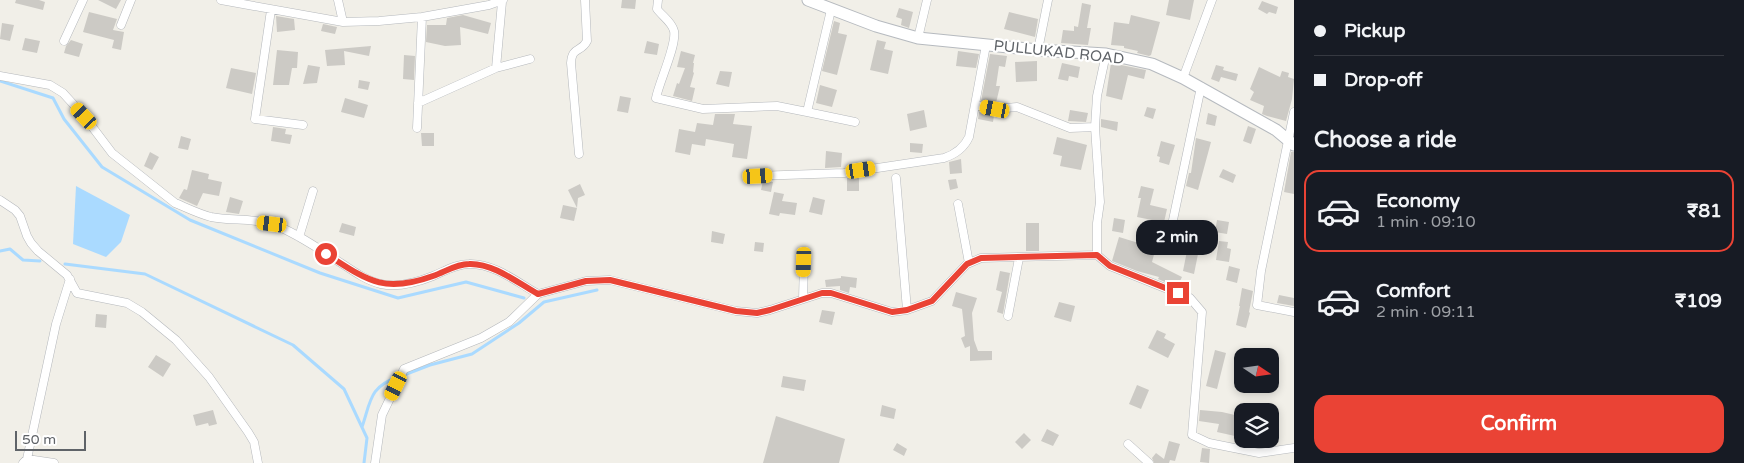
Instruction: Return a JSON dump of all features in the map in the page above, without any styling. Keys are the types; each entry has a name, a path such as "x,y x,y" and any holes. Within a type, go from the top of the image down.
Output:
{"street":[{"path":"64,41 83,0"},
{"path":"122,25 131,0"},
{"path":"221,0 343,22 379,22 422,17 503,1 496,68"},
{"path":"338,0 343,22"},
{"path":"578,154 571,55 574,51 585,46 587,42 585,0"},
{"path":"658,0 657,8 670,22 674,32 656,98 703,108 777,106 855,122"},
{"name":"PULLUKAD ROAD","path":"808,0 831,10 918,38 1038,50 1106,54 1152,64 1183,78 1276,130 1291,142"},
{"path":"918,38 927,0"},
{"path":"1038,50 1048,0"},
{"path":"1183,78 1212,0"},
{"path":"271,10 255,119 303,125"},
{"path":"807,112 831,10"},
{"path":"417,128 422,17"},
{"path":"758,176 844,173 944,158 956,153 966,145 986,45"},
{"path":"1097,255 1097,223 1100,202 1095,127 1097,96 1106,54"},
{"path":"418,103 496,68 530,59"},
{"path":"0,76 50,85 63,93 84,116 112,153 175,203 210,216 272,224 299,236 365,278 383,285 408,283 433,276 450,268 468,264 481,265 496,270 538,294"},
{"path":"1173,220 1201,88"},
{"path":"975,105 995,109 1017,107 1070,128 1095,127"},
{"path":"1294,112 1291,142 1261,271 1257,305 1294,312"},
{"path":"896,178 907,310"},
{"path":"299,236 313,191"},
{"path":"0,200 20,216 26,236 34,247 70,279 76,292 127,303 142,312 176,340 209,377 248,432 254,442 258,463"},
{"path":"958,204 969,262"},
{"path":"374,463 382,415 404,369 457,348 495,330 509,322 538,294 586,281 610,280 736,311 757,313 822,293 831,293 892,312 907,310 932,301 969,262 981,258 1097,255 1110,266 1190,298 1202,312 1192,435 1209,443 1259,453 1294,448"},
{"path":"1008,316 1018,258"},
{"path":"803,299 804,262"},
{"path":"54,463 25,461 56,324 70,279"},
{"path":"1128,444 1149,463"}],"water":[{"path":"76,186 130,215 121,242 106,257 73,244"}],"building":[{"path":"16,0 39,0 45,2 43,10 15,3"},
{"path":"98,0 121,0 116,9"},
{"path":"622,0 636,0 635,9 621,8"},
{"path":"1169,0 1194,0 1190,20 1166,15"},
{"path":"1262,1 1278,7 1276,14 1269,12 1267,14 1258,9"},
{"path":"1082,3 1091,5 1087,28 1091,28 1088,45 1061,43 1063,30 1074,31 1074,26 1078,27"},
{"path":"899,8 913,12 909,28 901,25 902,19 896,17"},
{"path":"89,12 117,19 113,30 124,32 121,50 112,48 114,40 83,32"},
{"path":"1009,12 1038,19 1035,37 1004,29"},
{"path":"463,15 491,23 488,34 460,27 461,45 445,46 426,42 427,25 446,25 447,18"},
{"path":"1131,15 1160,22 1151,55 1149,56 1124,48 1124,46 1111,45 1114,22 1129,24"},
{"path":"276,16 294,19 295,30 277,32"},
{"path":"834,21 840,23 838,33 847,35 837,75 822,71"},
{"path":"2,23 14,25 10,41 0,39"},
{"path":"323,24 337,27 335,34 321,31"},
{"path":"25,38 40,41 37,53 22,50"},
{"path":"71,40 83,44 79,57 64,53 66,46"},
{"path":"877,40 886,42 884,49 893,51 888,74 870,70"},
{"path":"647,41 659,44 657,55 644,53"},
{"path":"371,46 369,56 344,51 345,65 327,66 325,50"},
{"path":"277,50 298,52 297,68 292,68 289,85 273,85"},
{"path":"681,51 695,55 693,63 694,73 690,87 695,88 692,101 673,96 685,68 677,67"},
{"path":"958,51 979,54 976,68 956,66"},
{"path":"990,54 1007,56 1005,67 999,66 996,86 1000,86 996,103 981,101"},
{"path":"404,55 415,56 414,80 403,79"},
{"path":"1037,61 1037,81 1016,82 1015,62"},
{"path":"1062,63 1080,67 1078,78 1069,76 1068,81 1058,79"},
{"path":"1111,63 1146,70 1144,79 1128,75 1122,100 1106,96"},
{"path":"308,65 320,67 317,83 303,84"},
{"path":"1216,65 1224,67 1223,70 1238,74 1236,81 1221,77 1219,82 1211,79"},
{"path":"1259,67 1280,77 1282,71 1289,73 1288,77 1294,79 1292,99 1286,121 1262,114 1264,106 1250,100 1254,92 1250,89"},
{"path":"231,68 256,73 252,94 226,88"},
{"path":"720,71 732,72 729,87 716,84"},
{"path":"359,80 370,82 368,90 358,88"},
{"path":"820,85 837,90 832,107 816,103"},
{"path":"620,96 631,98 628,113 617,111"},
{"path":"345,98 368,105 364,118 341,112"},
{"path":"1147,107 1156,109 1153,119 1144,116"},
{"path":"924,110 927,127 910,131 907,114"},
{"path":"1070,110 1088,113 1086,122 1068,121"},
{"path":"979,112 994,115 993,122 978,119"},
{"path":"1208,113 1217,116 1215,126 1206,124"},
{"path":"715,114 735,114 733,124 752,126 747,159 732,157 734,144 706,139 705,146 692,144 690,155 675,152 679,129 695,132 697,123 713,125"},
{"path":"1101,119 1118,122 1117,131 1101,127"},
{"path":"1248,126 1256,129 1251,144 1243,141"},
{"path":"273,127 286,129 285,134 292,135 290,144 271,141"},
{"path":"421,133 434,133 434,146 422,146"},
{"path":"181,136 191,139 188,150 178,148"},
{"path":"1057,137 1087,145 1081,170 1060,166 1062,156 1053,154"},
{"path":"1196,138 1211,142 1198,190 1186,186 1189,173 1191,173"},
{"path":"1161,141 1175,145 1169,165 1159,162 1160,157 1157,156"},
{"path":"910,143 923,144 922,153 910,152"},
{"path":"826,151 842,153 841,167 825,168"},
{"path":"150,152 159,157 152,170 144,166"},
{"path":"1291,152 1294,152 1294,194 1284,192"},
{"path":"961,159 962,173 950,174 949,162"},
{"path":"1223,169 1236,175 1233,183 1219,177"},
{"path":"192,170 209,174 208,179 222,182 219,196 203,193 197,206 179,198 184,189 187,190"},
{"path":"859,177 859,191 847,191 847,178"},
{"path":"956,179 958,188 950,190 948,180"},
{"path":"763,181 773,182 771,192 761,190"},
{"path":"580,184 585,195 578,198 577,208 568,190"},
{"path":"1141,186 1154,189 1150,205 1167,209 1162,231 1176,235 1172,251 1156,247 1152,262 1182,277 1177,287 1158,279 1159,277 1112,261 1119,237 1145,245 1152,220 1137,217 1141,198 1138,198"},
{"path":"774,192 784,194 782,201 797,203 795,215 780,213 779,216 769,214"},
{"path":"230,197 243,201 239,214 226,212"},
{"path":"813,197 825,200 822,215 809,212"},
{"path":"563,205 577,208 574,221 560,218"},
{"path":"1114,218 1125,220 1123,233 1112,231"},
{"path":"1217,220 1229,222 1227,234 1215,232"},
{"path":"342,223 356,227 354,236 339,232"},
{"path":"1026,223 1039,223 1039,251 1026,251"},
{"path":"712,231 725,234 723,244 711,242"},
{"path":"1219,241 1228,242 1227,248 1231,249 1229,262 1216,260"},
{"path":"755,242 764,243 763,252 754,251"},
{"path":"1188,246 1199,249 1194,274 1183,271"},
{"path":"1229,266 1240,269 1237,283 1226,280"},
{"path":"1000,271 1010,273 1003,314 997,312 1002,292 996,290"},
{"path":"841,276 857,278 856,288 850,287 849,293 840,290 840,286 826,287 825,280 841,278"},
{"path":"1242,288 1253,291 1246,328 1236,325"},
{"path":"956,292 977,298 972,313 974,340 978,351 992,351 992,360 970,361 970,346 965,348 961,338 965,336 962,309 952,306"},
{"path":"1279,295 1294,298 1294,306 1277,303"},
{"path":"1059,302 1075,306 1071,322 1054,317"},
{"path":"822,310 835,312 832,325 819,322"},
{"path":"96,314 107,315 106,328 95,327"},
{"path":"1157,330 1166,334 1164,338 1175,344 1168,358 1148,348"},
{"path":"1215,350 1226,353 1217,389 1206,386"},
{"path":"156,355 171,364 163,377 148,367"},
{"path":"783,376 806,380 804,391 781,387"},
{"path":"1137,385 1149,390 1141,409 1129,404"},
{"path":"882,405 896,409 894,419 880,416"},
{"path":"213,410 217,424 209,426 208,423 196,426 193,415"},
{"path":"1200,410 1234,415 1234,436 1217,432 1219,424 1199,421"},
{"path":"776,416 845,439 839,463 763,463"},
{"path":"1047,429 1059,435 1053,446 1041,441"},
{"path":"1024,433 1031,440 1022,449 1015,442"},
{"path":"1169,441 1180,444 1175,461 1154,463 1152,458 1156,453 1164,459"},
{"path":"897,443 907,449 904,456 893,450"},
{"path":"1202,448 1210,449 1209,463 1200,462"}],"waterway":[{"path":"0,81 53,98 64,119 102,167 190,220 320,273 398,298 466,282 524,298"},
{"path":"0,251 10,249 23,260 40,261"},
{"path":"65,264 145,274 293,345 344,389 367,438 364,463"},
{"path":"404,375 430,365 472,354 519,323 544,302 597,290"},
{"path":"362,427 372,396 376,390 381,385 398,377"}],"route":[{"path":"326,254 365,278 383,285 408,283 433,276 450,268 468,264 481,265 496,270 538,294 586,281 610,280 736,311 757,313 822,293 831,293 892,312 907,310 932,301 967,264 981,258 1097,255 1110,266 1178,293"}]}
